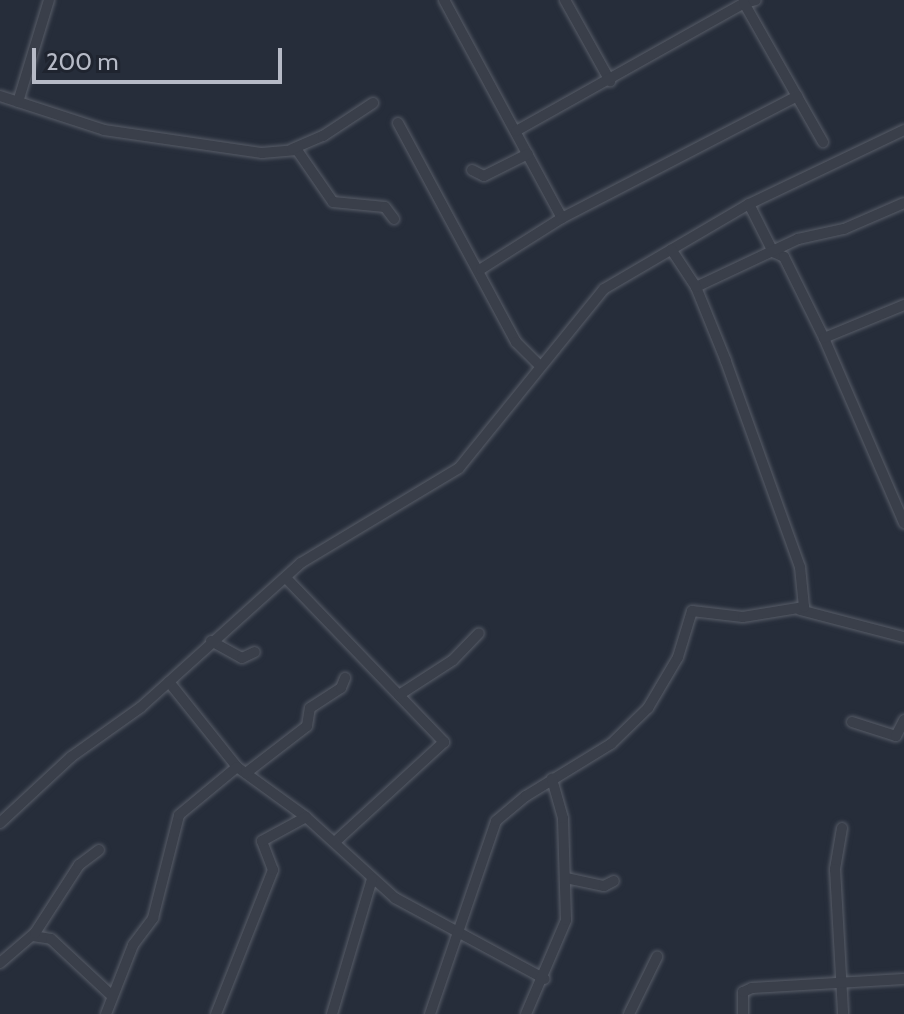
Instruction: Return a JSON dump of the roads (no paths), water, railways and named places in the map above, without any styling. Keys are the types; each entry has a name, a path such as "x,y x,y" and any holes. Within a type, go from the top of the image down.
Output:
{"street":[{"path":"18,102 49,0"},
{"path":"444,0 562,218"},
{"path":"565,0 610,81"},
{"path":"516,131 610,81 744,3 756,0"},
{"path":"744,3 823,142"},
{"path":"0,96 104,130 262,153 297,150 333,202 385,207 394,219"},
{"path":"481,269 562,218 797,96"},
{"path":"289,151 329,133 373,103"},
{"path":"398,123 481,269 516,342 539,365"},
{"path":"0,823 71,757 169,682 211,641 286,578 382,510 459,468 539,365 604,289 749,204 904,130"},
{"path":"472,170 484,176 528,154"},
{"path":"696,287 773,252 904,203"},
{"path":"749,204 773,252 784,257 824,338 904,523"},
{"path":"671,249 696,287 800,567 804,607 800,610"},
{"path":"824,338 904,305"},
{"path":"286,578 444,742 335,842"},
{"path":"430,1014 496,821 552,779 611,744 648,708 678,657 692,611 743,617 800,610 904,637"},
{"path":"399,695 453,660 479,633"},
{"path":"211,641 242,658 255,652"},
{"path":"106,1014 110,994 133,945 153,918 179,815 307,726 310,708 341,688 345,678"},
{"path":"169,682 242,770 306,817 395,898 458,929 545,979"},
{"path":"852,722 900,739 904,720"},
{"path":"526,1014 545,979 566,920 563,818 552,779"},
{"path":"216,1014 273,870 262,841 306,817"},
{"path":"842,828 835,869 838,983 843,1014"},
{"path":"0,963 35,933 79,865 99,850"},
{"path":"566,878 604,886 614,881"},
{"path":"332,1014 372,879"},
{"path":"35,933 51,939 110,994"},
{"path":"629,1014 657,957"},
{"path":"743,1014 743,992 752,988 904,979"}]}
